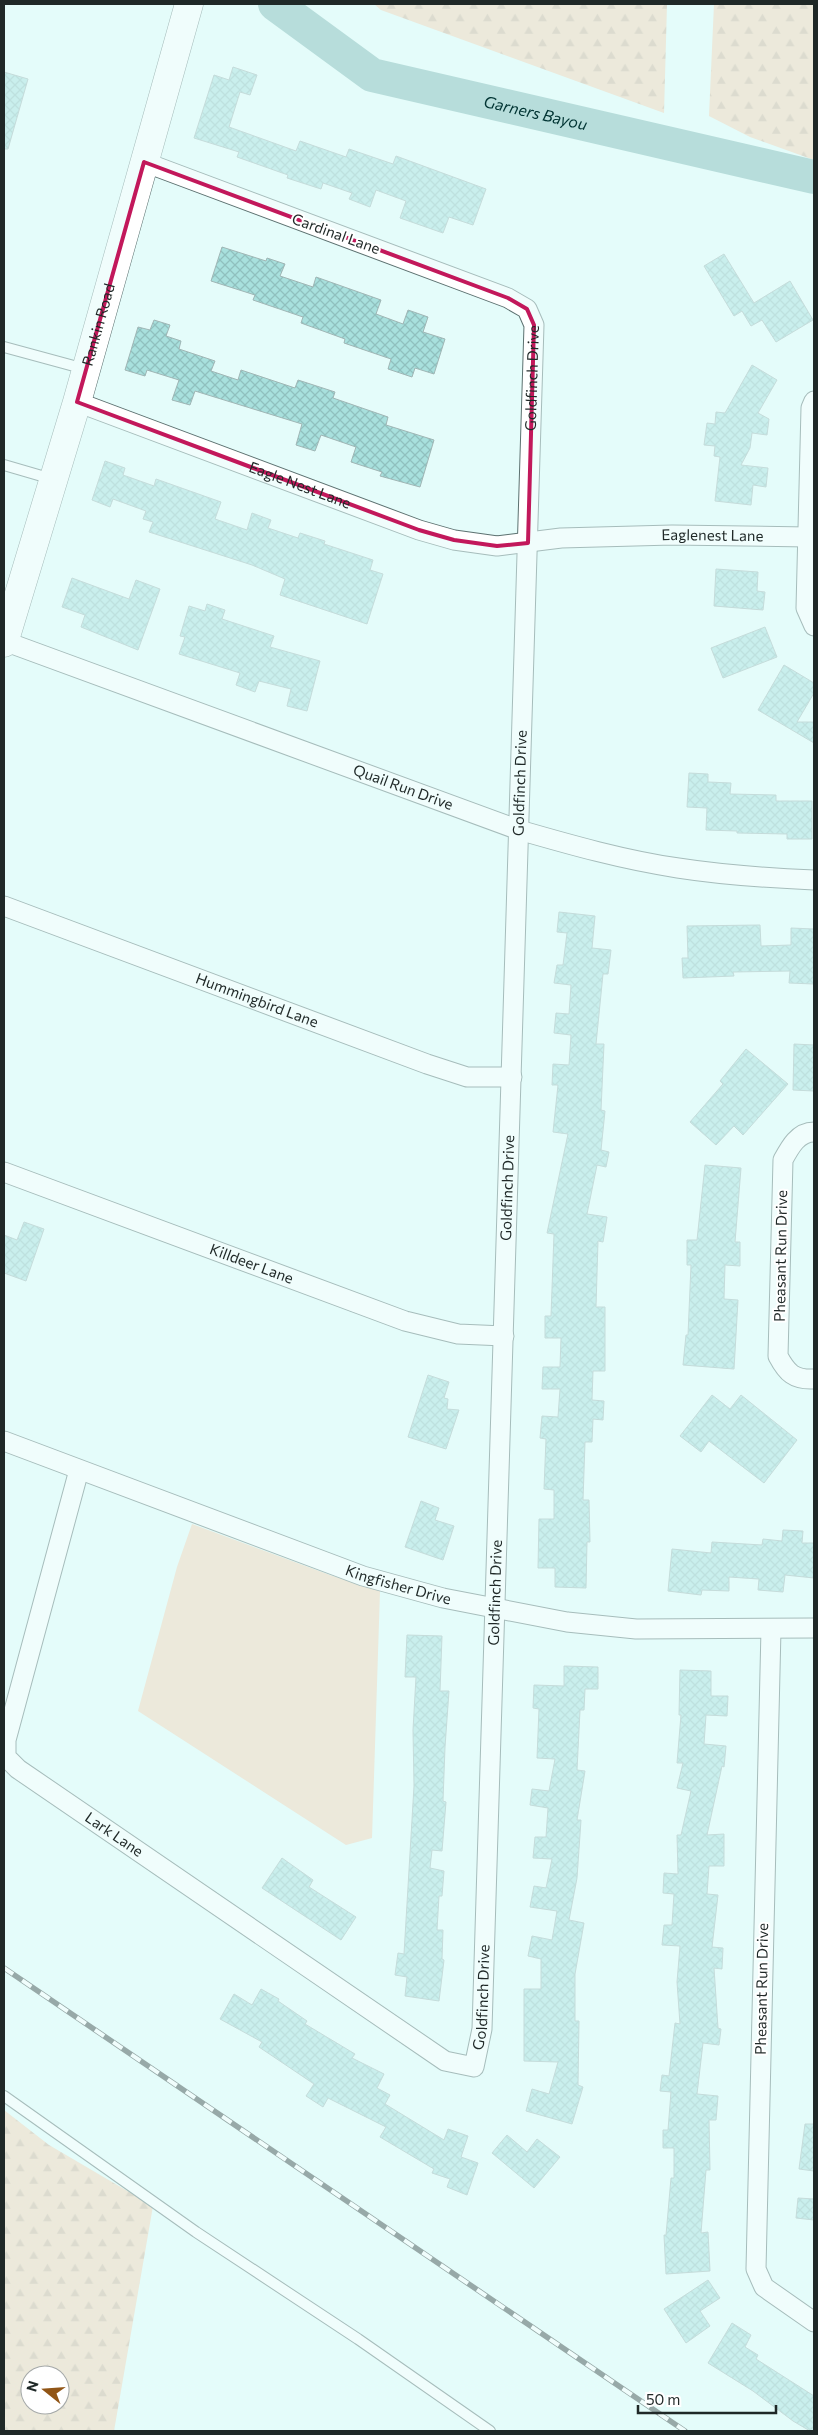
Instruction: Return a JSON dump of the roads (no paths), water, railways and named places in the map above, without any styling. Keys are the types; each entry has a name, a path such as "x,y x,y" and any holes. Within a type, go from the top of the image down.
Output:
{"street":[{"name":"Rankin Road","path":"4,642 52,479 77,402 189,4"},
{"name":"Cardinal Lane","path":"144,162 508,298 526,309"},
{"name":"Goldfinch Drive","path":"474,2067 482,2029 528,543 534,325 526,309"},
{"path":"814,401 811,408 806,608 814,626"},
{"name":"Eagle Nest Lane","path":"77,402 419,530 454,540 497,546 528,543"},
{"name":"Eaglenest Lane","path":"528,543 561,538 644,536 808,537"},
{"name":"Quail Run Drive","path":"4,642 519,830 585,849 676,868 756,878 814,880"},
{"name":"Hummingbird Lane","path":"4,906 427,1064 467,1077 512,1077"},
{"name":"Pheasant Run Drive","path":"814,1132 809,1132 794,1141 783,1160 778,1356 787,1372 804,1379 814,1379"},
{"name":"Killdeer Lane","path":"4,1172 405,1321 458,1334 504,1336"},
{"name":"Kingfisher Drive","path":"4,1441 363,1576 495,1610 567,1622 636,1628 814,1628"},
{"name":"Lark Lane","path":"79,1470 6,1740 6,1757 18,1769 445,2061 474,2067"},
{"name":"Pheasant Run Drive","path":"771,1629 756,2269 764,2287 814,2322"}],"lane":[{"path":"4,347 86,370"},
{"path":"4,465 52,479"},
{"path":"4,2096 196,2232 358,2339 490,2431"}],"waterway":[{"name":"Garners Bayou","path":"275,4 372,75 814,177"}],"railway":[{"path":"4,1968 685,2431"}]}
